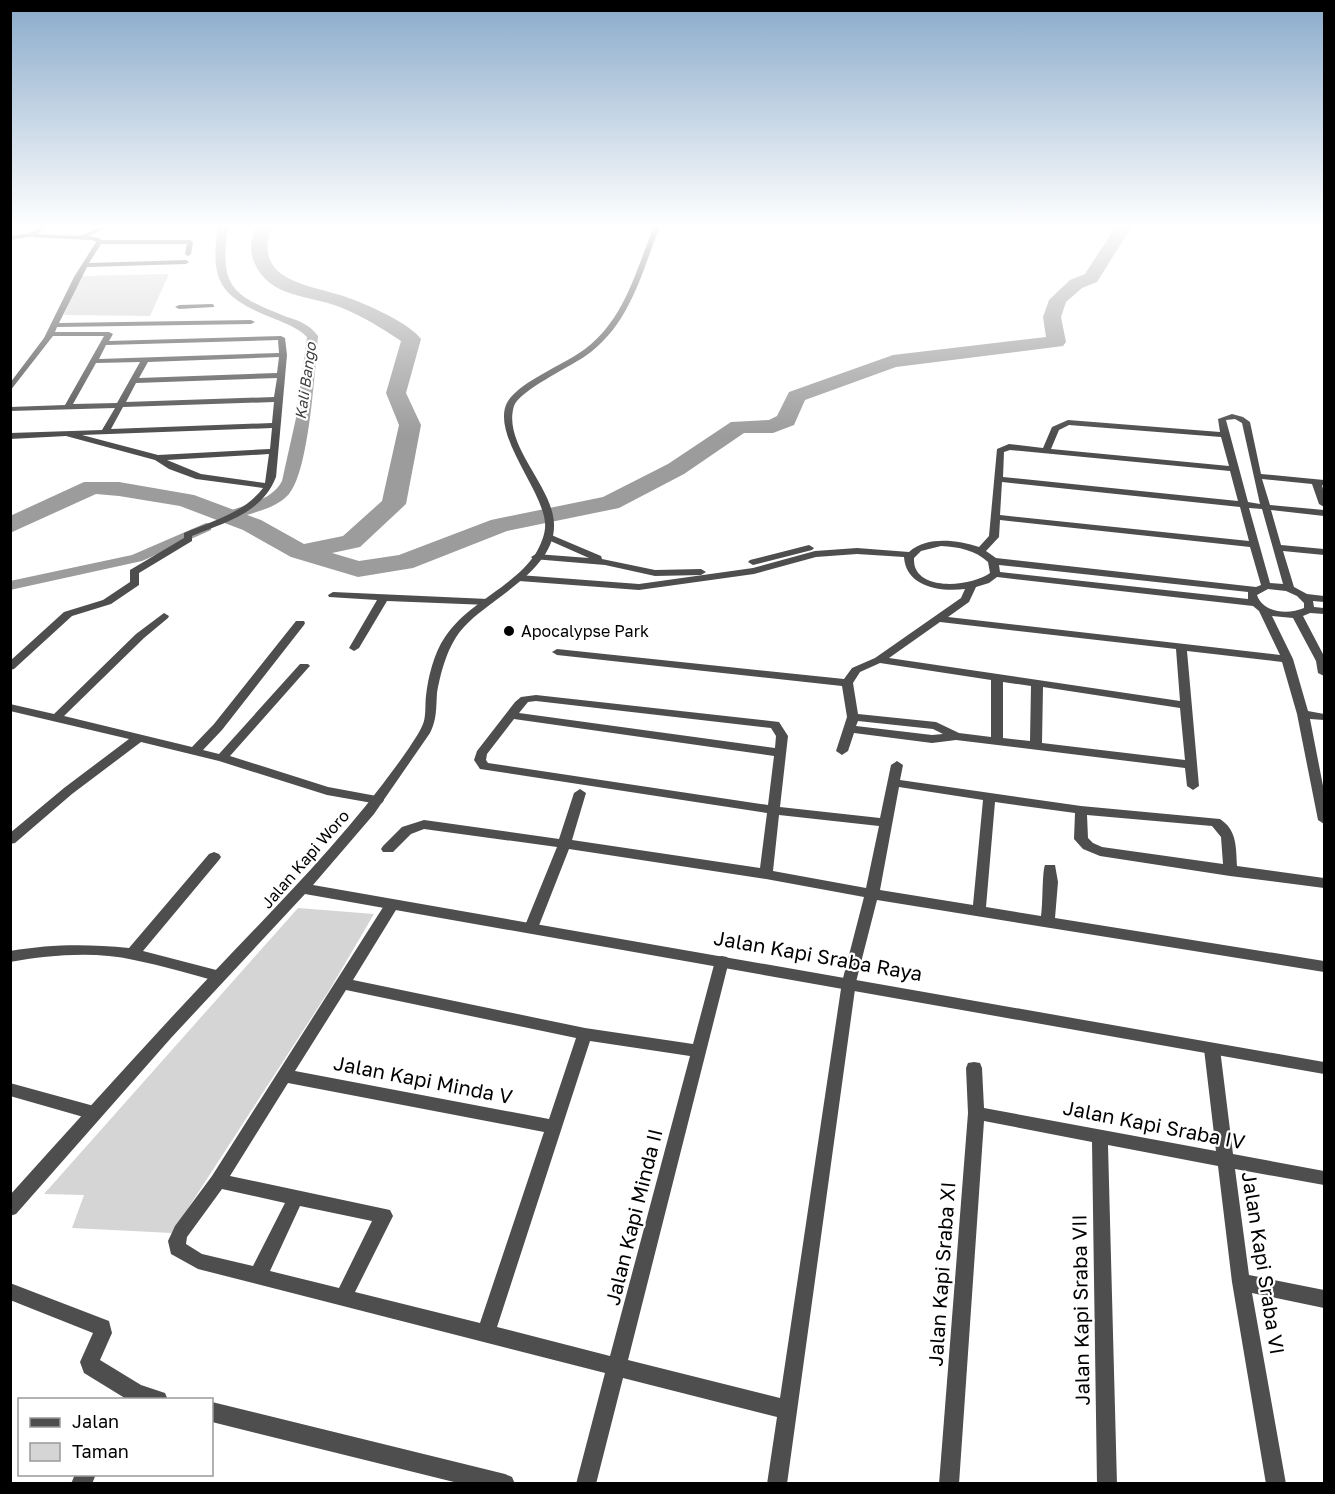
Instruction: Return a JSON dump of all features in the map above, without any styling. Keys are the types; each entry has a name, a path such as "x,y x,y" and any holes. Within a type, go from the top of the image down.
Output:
{"street":[{"path":"10,389 50,334 69,296"},
{"path":"605,562 549,537 550,522 542,498 510,428 510,404 523,392 601,340 632,296"},
{"path":"170,324 183,297"},
{"path":"179,307 212,306"},
{"path":"55,325 250,322"},
{"path":"50,334 108,334 106,343 70,402"},
{"path":"10,667 68,614 92,609 122,594 135,583 134,572 189,539 187,535 246,509 269,486 283,355 282,339 279,337 106,343"},
{"path":"95,361 283,355"},
{"path":"105,432 146,360"},
{"path":"134,381 281,375"},
{"path":"10,402 120,405 278,399"},
{"path":"10,409 70,402"},
{"path":"1261,588 1254,544 1222,419 1240,417 1246,422 1257,476 1289,588"},
{"path":"1046,450 1054,429 1068,422 1225,435"},
{"path":"10,436 274,425"},
{"path":"67,434 158,458 189,475 219,482 269,486"},
{"path":"981,551 994,537 1000,479 1000,451 1009,447 1234,469"},
{"path":"158,458 273,451"},
{"path":"1257,476 1320,483 1324,504"},
{"path":"1000,479 1324,513"},
{"path":"997,517 1254,544"},
{"name":"Jalan Kapi Woro","path":"10,1208 219,976 305,889 378,800 431,721 432,694 449,639 464,621 519,578 549,537"},
{"path":"519,578 639,587 754,571 815,554 857,551 914,552 941,543 969,546 981,551 993,561 1261,588 1289,588 1306,597 1324,599"},
{"path":"536,556 605,562 655,573 689,573 730,569 788,553 830,546 865,544 914,552"},
{"path":"1277,547 1324,552"},
{"path":"914,552 908,562 918,577 944,586 971,587 990,580 995,574 993,561"},
{"path":"995,574 1260,606 1280,614 1297,615 1309,610 1324,611"},
{"path":"842,751 850,723 847,683 856,670 879,660 939,619 965,600 971,587"},
{"path":"1261,588 1252,598 1260,606 1287,659 1303,714 1324,820"},
{"path":"333,595 488,602"},
{"path":"354,648 384,597"},
{"path":"1306,597 1309,610"},
{"path":"1297,615 1323,661 1324,674"},
{"path":"56,719 140,636 164,616"},
{"path":"939,619 1287,659"},
{"path":"194,752 218,727 300,623"},
{"path":"1181,648 1193,786"},
{"path":"558,652 847,683"},
{"path":"879,660 1185,705"},
{"path":"222,758 304,666"},
{"path":"997,679 997,741"},
{"path":"1036,745 1037,684"},
{"path":"766,874 772,810 782,736 776,725 536,698 525,699 482,754 480,760 484,765 772,810 887,824"},
{"path":"10,707 222,758 327,791 378,800"},
{"path":"1303,714 1324,717"},
{"path":"511,715 780,753"},
{"path":"850,723 932,739 956,736 1191,765"},
{"path":"10,840 68,791 136,739"},
{"path":"777,1484 849,982 872,894 896,783 897,765"},
{"path":"896,783 1081,810 1215,822 1223,826 1228,833 1230,871"},
{"path":"531,928 564,845 580,793"},
{"path":"980,911 989,798"},
{"path":"1081,810 1081,839 1088,846 1100,851 1324,883"},
{"path":"388,849 407,828 420,824 766,874 872,894 1324,967"},
{"path":"132,954 214,857"},
{"path":"1048,922 1048,902 1053,887 1050,868"},
{"name":"Jalan Kapi Sraba Raya","path":"305,889 849,982 1324,1068"},
{"path":"392,905 218,1181 181,1232 177,1248 198,1261 789,1410"},
{"path":"10,957 43,951 89,950 132,954 219,976"},
{"name":"Jalan Kapi Minda II","path":"586,1484 722,961"},
{"path":"342,983 585,1034 698,1051"},
{"path":"486,1334 585,1034"},
{"name":"Jalan Kapi Sraba VI","path":"1212,1048 1241,1282 1276,1484"},
{"name":"Jalan Kapi Sraba XI","path":"949,1484 976,1113 974,1068"},
{"name":"Jalan Kapi Minda V","path":"285,1076 553,1126"},
{"path":"10,1089 94,1113"},
{"name":"Jalan Kapi Sraba IV","path":"976,1113 1324,1178"},
{"name":"Jalan Kapi Sraba VII","path":"1100,1136 1107,1484"},
{"path":"218,1181 384,1216 343,1298"},
{"path":"258,1276 296,1197"},
{"path":"1241,1282 1324,1299"},
{"path":"10,1292 102,1327 103,1333 89,1362 96,1371 135,1397"},
{"path":"213,1412 505,1484"}],"green space":[{"path":"72,296 159,296 150,316 64,315"},
{"path":"298,908 374,914 330,989 172,1233 72,1228 84,1195 44,1194"}],"waterway":[{"name":"Kali Bango","path":"234,514 274,499 284,491 289,481 303,418 313,336 306,329 246,303 236,296"},
{"name":"Kali Bango","path":"300,552 351,542 394,504 410,425 396,393 411,339 355,307 322,296"},
{"path":"300,552 358,569 404,562 500,525 610,503 676,469 739,427 773,426 786,420 796,396 893,361 1056,342 1052,317 1058,300 1063,296"},
{"name":"Kali Bango","path":"10,526 92,487 119,489 185,500 252,525 300,552"},
{"path":"10,586 137,558 206,527"}],"place":[{"name":"Apocalypse Park","path":"509,631"}]}
